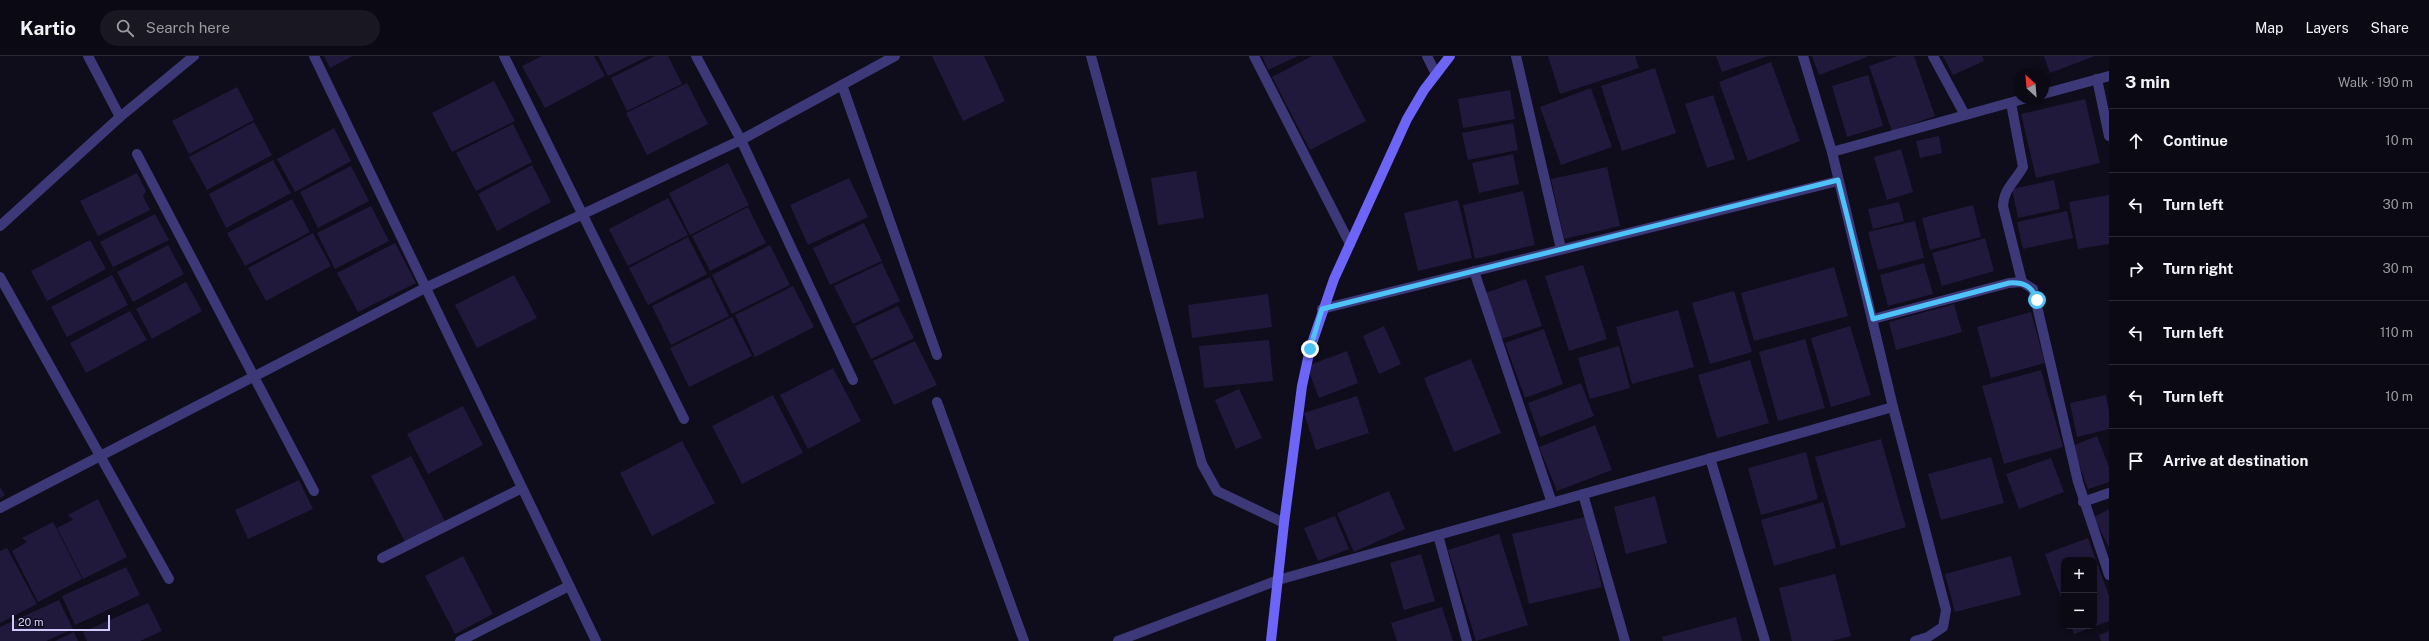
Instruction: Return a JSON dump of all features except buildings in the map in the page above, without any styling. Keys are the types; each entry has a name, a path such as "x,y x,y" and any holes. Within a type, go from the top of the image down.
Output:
{"street":[{"path":"88,56 120,117"},
{"path":"0,226 120,117 194,56"},
{"path":"314,56 596,641"},
{"path":"504,56 684,419"},
{"path":"696,56 741,140 853,380"},
{"path":"0,508 425,288 741,140 895,56"},
{"path":"1091,56 1202,464 1217,491 1284,523"},
{"path":"1254,56 1350,244"},
{"path":"1428,56 1436,74"},
{"path":"1271,641 1284,523 1302,386 1310,349 1322,309 1407,119 1436,74 1450,56"},
{"path":"1516,56 1561,249"},
{"path":"1803,56 1832,152 1893,407 1946,610 1943,627 1928,637 1915,641"},
{"path":"1933,56 1965,115"},
{"path":"2049,92 2097,78 2109,76"},
{"path":"2097,78 2109,136"},
{"path":"842,84 937,355"},
{"path":"1832,152 2011,102 2023,167 2018,176 2008,185 2003,195 2003,206 2022,282"},
{"path":"137,154 314,491"},
{"path":"1322,309 1838,180"},
{"path":"1474,271 1552,503"},
{"path":"0,277 169,579"},
{"path":"1873,319 2009,283 2022,282 2033,289 2037,300 2083,502 2109,575"},
{"path":"937,402 1024,641"},
{"path":"1118,641 1278,580 1893,407"},
{"path":"1710,458 1765,641"},
{"path":"382,558 522,488"},
{"path":"2083,502 2109,493"},
{"path":"1583,494 1625,641"},
{"path":"1438,535 1467,641"},
{"path":"460,641 569,586"}],"route":[{"path":"1310,349 1322,309 1838,180 1873,319 2009,283 2022,282 2033,289 2037,300"}]}
